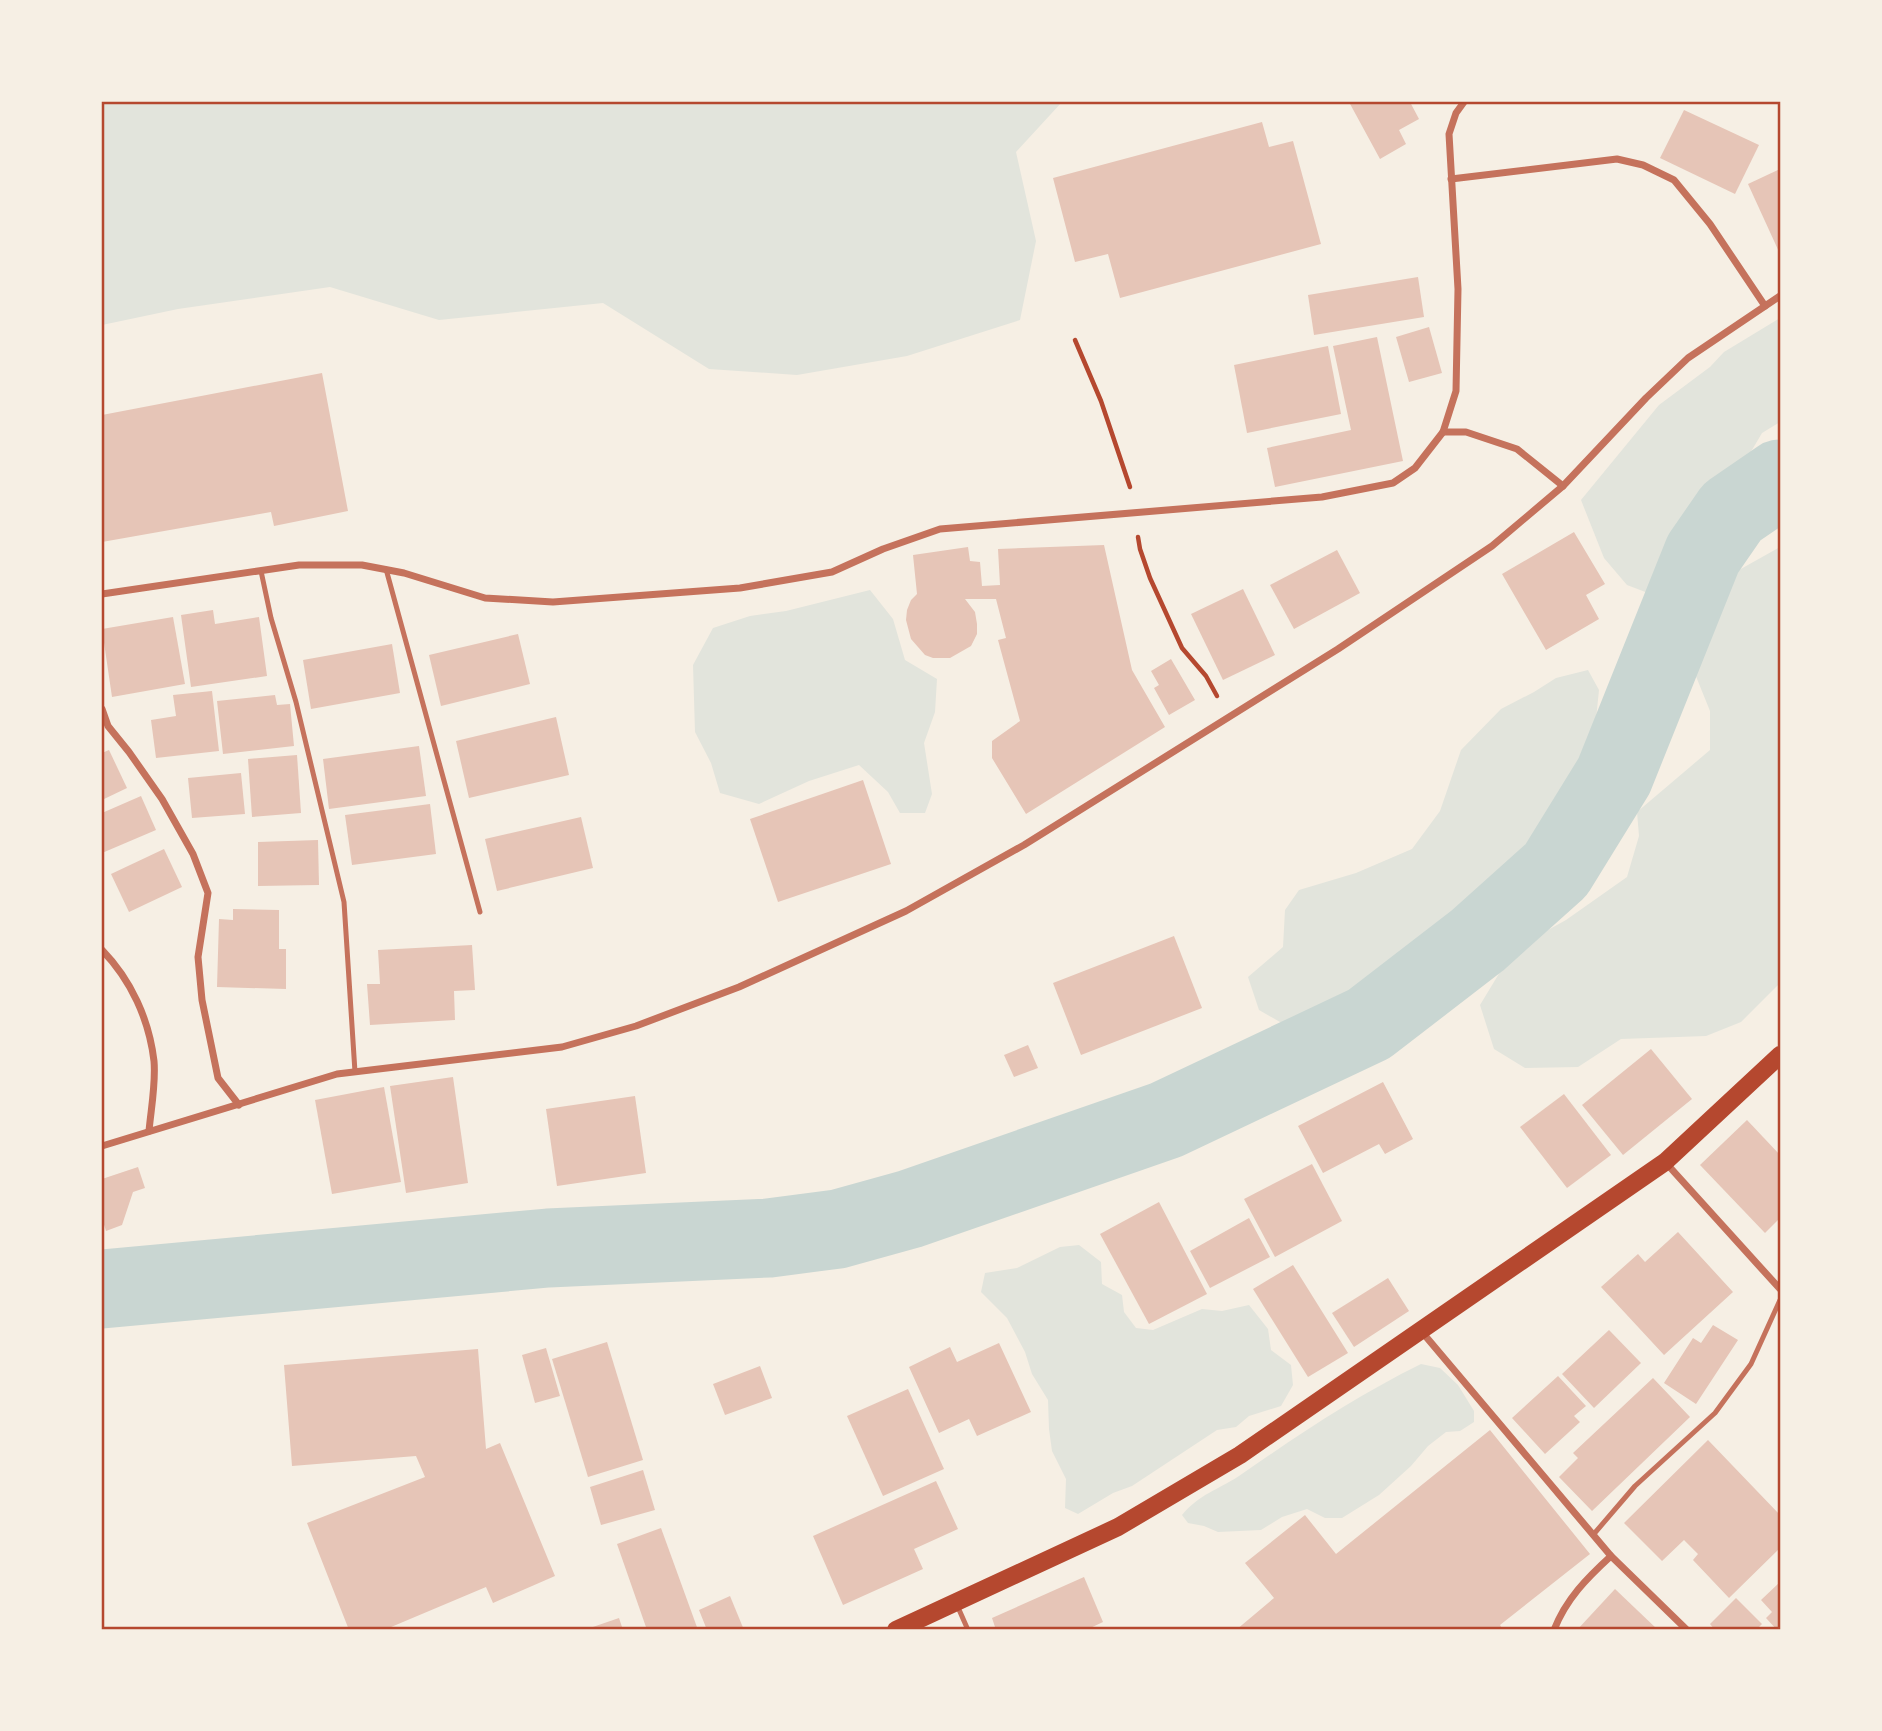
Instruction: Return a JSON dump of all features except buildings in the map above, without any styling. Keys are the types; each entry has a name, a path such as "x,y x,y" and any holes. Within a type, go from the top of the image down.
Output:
{"main road":[{"path":"896,1629 1118,1527 1240,1455 1665,1162 1780,1055"}],"street":[{"path":"102,594 311,565 362,565 386,569 485,598 553,602 740,588 832,572 940,530 1322,497 1393,484 1415,468 1443,432 1456,391 1458,289 1449,134 1456,113 1464,102"},
{"path":"1451,179 1617,159 1643,165 1674,180 1696,205 1765,306"},
{"path":"102,1146 324,1078 562,1047 636,1027 738,987 906,911 1024,845 1338,649 1492,546 1563,486 1646,398 1688,358 1780,296"},
{"path":"1443,432 1466,432 1517,450 1563,486"},
{"path":"102,709 108,726 162,799 193,854 208,893 198,957 202,1000 218,1078 239,1105"},
{"path":"103,952 118,966 145,1016 154,1063 149,1131"},
{"path":"1665,1162 1780,1289"},
{"path":"1422,1332 1611,1556 1687,1629"},
{"path":"1554,1629 1561,1612 1582,1582 1611,1556"}],"lane":[{"path":"386,569 480,912"},
{"path":"261,571 344,902 355,1072"},
{"path":"1593,1535 1635,1486 1715,1413 1751,1364 1780,1300"},
{"path":"955,1602 968,1629"}],"shaded area":[{"path":"102,102 1062,102 1016,152 1036,241 1020,320 907,356 797,375 709,369 603,303 439,320 330,287 178,309 102,325"},
{"path":"1780,318 1780,422 1762,433 1736,477 1685,524 1671,561 1648,593 1627,585 1604,558 1581,500 1659,405 1710,367 1724,352"},
{"path":"1780,547 1780,983 1741,1022 1706,1036 1621,1039 1578,1067 1525,1068 1494,1049 1480,1005 1503,967 1528,941 1566,920 1627,877 1639,836 1637,812 1710,750 1710,711 1691,664 1691,639 1702,608 1739,570"},
{"path":"870,590 893,619 905,660 937,679 935,712 924,743 932,794 925,813 900,813 888,792 859,765 809,781 759,804 720,793 711,763 695,732 693,665 713,628 750,616 786,611"},
{"path":"1588,670 1599,690 1594,739 1568,781 1556,822 1515,855 1487,892 1456,924 1395,969 1375,972 1354,1001 1287,1026 1259,1010 1248,977 1283,947 1285,910 1299,890 1356,873 1412,849 1440,811 1461,750 1501,709 1556,678"},
{"path":"1079,1245 1101,1262 1102,1284 1122,1295 1124,1312 1136,1328 1153,1330 1202,1309 1222,1311 1249,1305 1268,1329 1271,1350 1291,1365 1293,1385 1281,1406 1249,1416 1236,1427 1217,1430 1132,1486 1113,1493 1078,1514 1065,1508 1066,1479 1052,1451 1048,1400 1032,1374 1025,1352 1007,1318 981,1292 985,1273 1017,1268 1060,1247"},
{"path":"1421,1364 1440,1368 1458,1385 1474,1411 1474,1422 1460,1431 1446,1432 1428,1446 1411,1466 1379,1495 1342,1518 1325,1518 1307,1509 1282,1517 1261,1530 1218,1532 1188,1523 1182,1515 1202,1497 1239,1476 1328,1417"}],"waterway":[{"path":"102,1289 548,1248 769,1238 838,1229 910,1209 1166,1120 1369,1024 1478,940 1556,870 1614,776 1703,554 1732,512 1780,479"}]}
